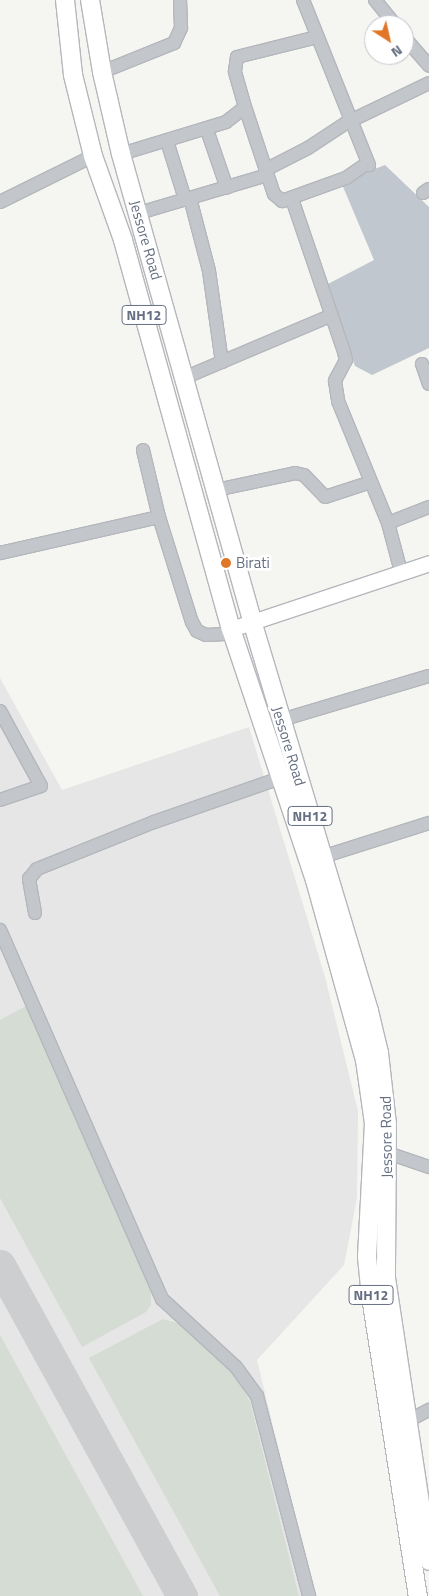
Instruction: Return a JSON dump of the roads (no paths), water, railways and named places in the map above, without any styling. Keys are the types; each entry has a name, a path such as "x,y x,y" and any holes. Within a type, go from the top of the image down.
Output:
{"highway":[{"name":"NH12","path":"65,0 72,75 93,156 123,240 231,629 283,777 356,1020 371,1092 374,1123 368,1257 371,1297 418,1596"},
{"name":"Jessore Road","path":"90,0 102,72 121,154 252,621 379,1053 385,1090 388,1153 386,1278 406,1422 429,1561"}],"main road":[{"path":"231,629 429,563"}],"street":[{"path":"102,72 174,43 181,28 180,0"},
{"path":"303,0 351,120 366,166 346,178 292,199 276,198 245,107 235,71 237,57 317,37"},
{"path":"375,0 387,15"},
{"path":"414,48 428,63"},
{"path":"139,213 227,188 266,172 351,120 429,83"},
{"path":"121,154 207,130 226,122 245,107"},
{"path":"207,130 227,188"},
{"path":"167,141 209,271 222,362"},
{"path":"0,202 93,156"},
{"path":"292,199 346,360 335,381 338,401 388,523 401,572"},
{"path":"184,378 330,316"},
{"path":"422,364 429,384"},
{"path":"143,450 159,517 195,628 201,634 212,635 225,634 231,629"},
{"path":"216,490 295,473 304,475 326,497 371,482"},
{"path":"388,523 429,507"},
{"path":"0,553 159,517"},
{"path":"281,720 429,676"},
{"path":"0,711 41,786 0,800"},
{"path":"35,913 29,879 37,869 154,822 283,777"},
{"path":"322,857 429,823"},
{"path":"0,930 162,1299 236,1367 257,1396 309,1596"},
{"path":"388,1153 429,1167"},
{"path":"406,1422 429,1410"}],"place":[{"name":"Birati","path":"226,563"}]}
